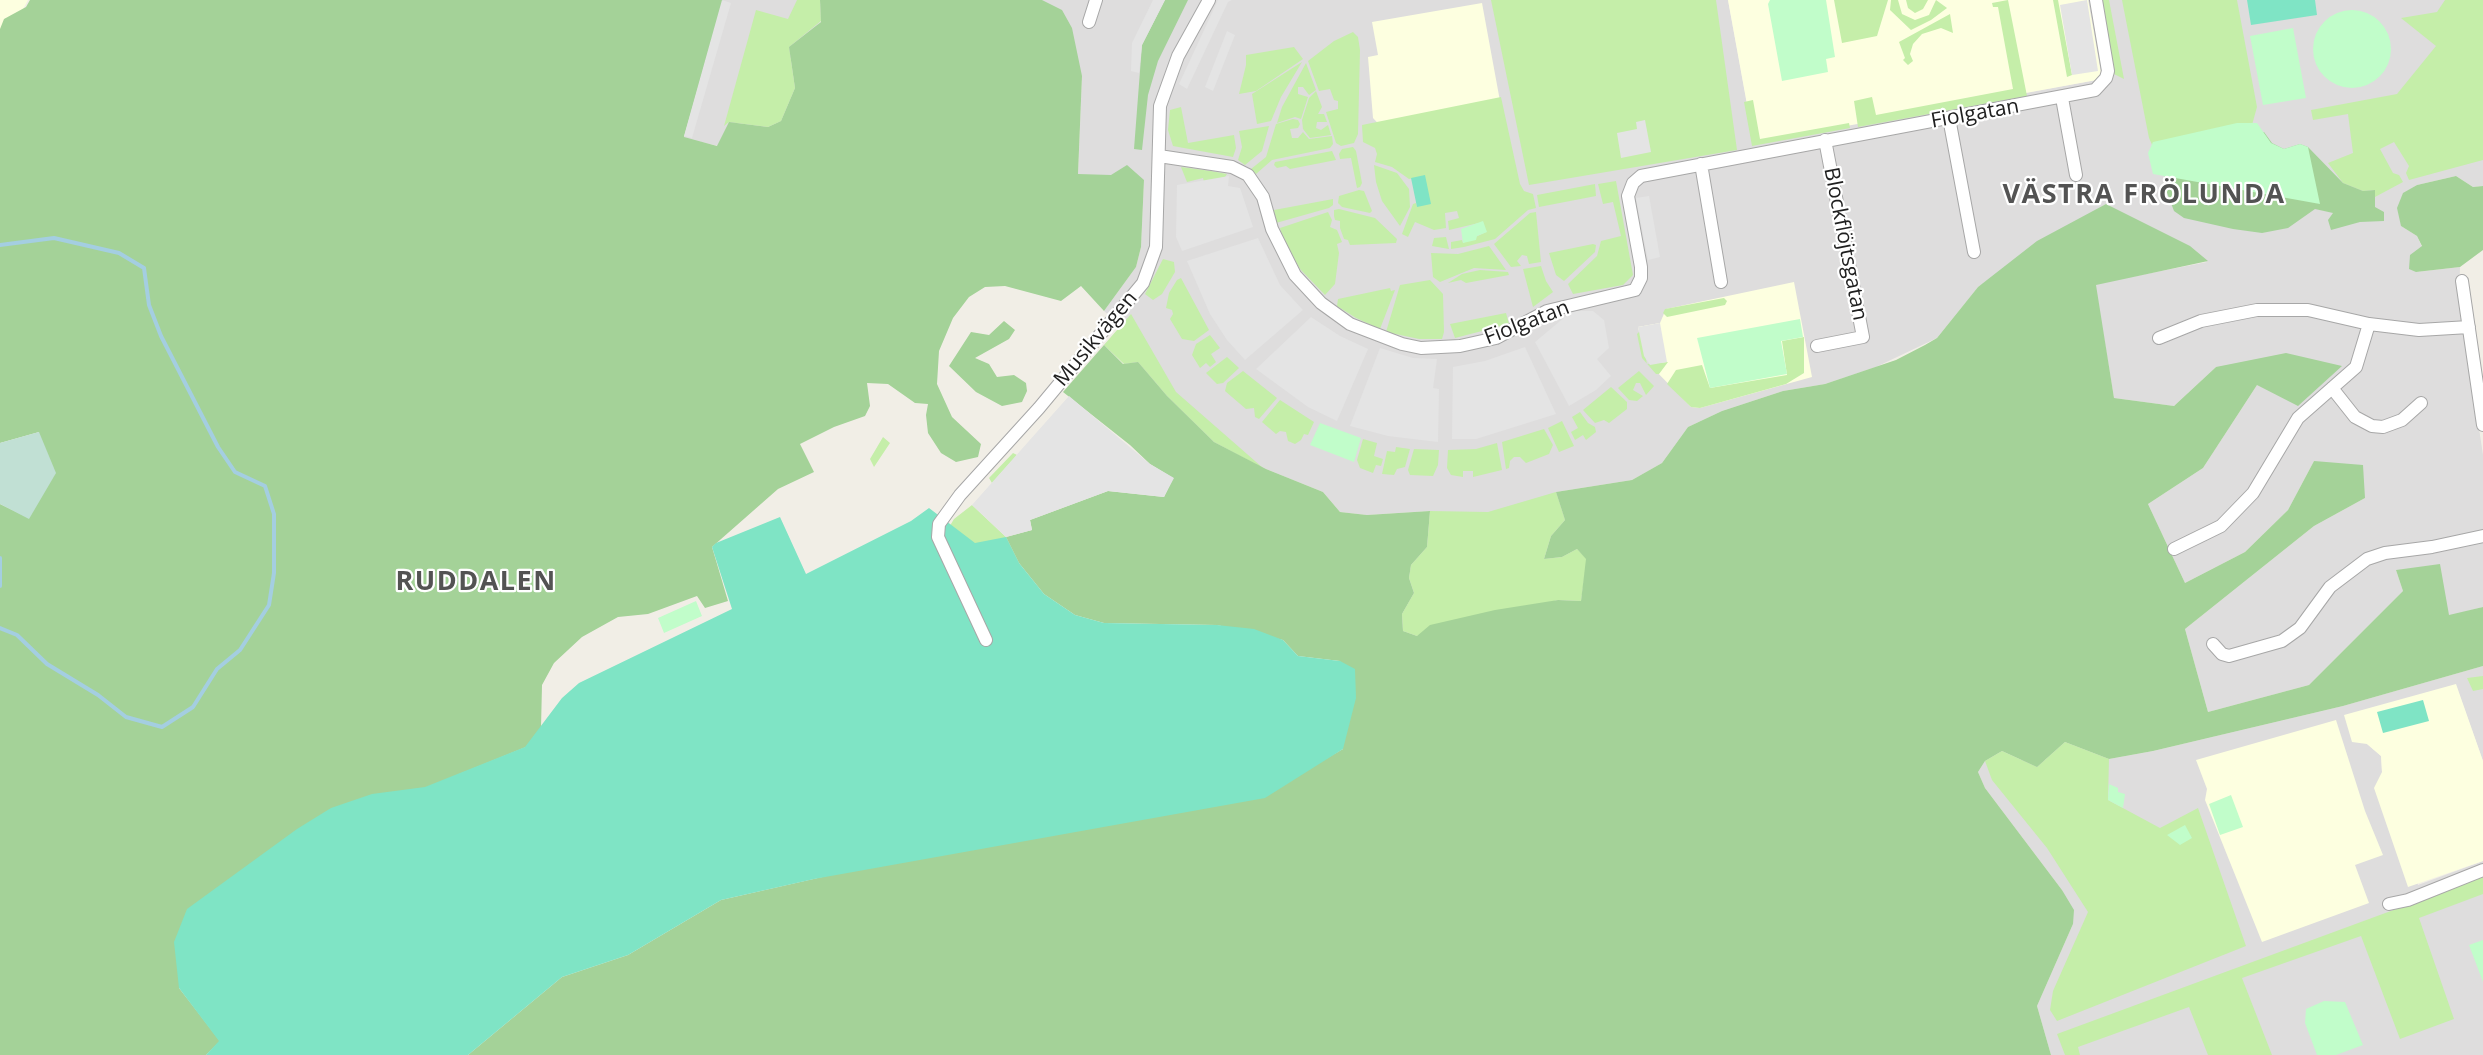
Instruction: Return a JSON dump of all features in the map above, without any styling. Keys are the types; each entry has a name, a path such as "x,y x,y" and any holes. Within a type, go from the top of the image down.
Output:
{"street":[{"path":"1089,22 1096,0"},
{"name":"Musikvägen","path":"986,640 938,537 939,524 960,495 1039,408 1143,283 1156,247 1160,106 1166,83 1209,0"},
{"name":"Fiolgatan","path":"1159,156 1232,166 1248,175 1263,197 1282,252 1306,289 1350,324 1380,337 1421,348 1460,346 1496,338 1547,311 1635,290 1641,278 1641,267 1628,196 1633,183 1641,176 2095,90 2106,78 2107,59 2096,0"},
{"path":"2062,98 2076,175"},
{"path":"1949,118 1974,252"},
{"name":"Blockflöjtsgatan","path":"1817,346 1863,337 1825,140"},
{"path":"1701,164 1721,282"},
{"path":"2462,281 2483,425"},
{"path":"2159,338 2202,321 2257,310 2308,310 2369,324 2419,330 2469,327"},
{"path":"2174,549 2221,526 2253,493 2290,429 2356,367 2369,324"},
{"path":"2332,388 2355,417 2365,424 2377,427 2402,420 2421,403"},
{"path":"2213,644 2222,654 2229,656 2282,641 2300,628 2330,587 2367,559 2385,553 2432,547 2483,536"},
{"path":"2390,904 2408,900 2483,870"}],"shaded area":[{"path":"0,0 28,0 0,52"},
{"path":"722,0 731,3 692,138 684,136"},
{"path":"723,0 820,0 821,21 718,146 684,138"},
{"path":"1042,0 1728,0 1754,142 2102,79 2088,0 2483,0 2483,186 2473,187 2456,176 2417,185 2403,194 2401,226 2417,236 2422,247 2416,272 2460,267 2459,295 2483,455 2483,607 2449,616 2396,570 2403,591 2309,685 2208,712 2185,629 2314,526 2365,498 2314,461 2288,510 2245,552 2185,583 2148,504 2203,468 2257,385 2341,366 2216,367 2174,406 2114,398 2095,284 2207,262 2106,204 1978,287 1937,338 1876,367 1825,384 1783,391 1722,411 1688,427 1662,463 1632,480 1556,492 1565,520 1429,511 1367,515 1340,512 1323,492 1266,469 1214,442 1104,345 1121,326 1104,311 1136,267 1141,247 1144,180 1111,175 1078,175 1082,76","holes":["1660,323 1644,356 1638,327"]},
{"path":"1153,0 1165,0 1142,45 1139,73 1131,71 1132,43"},
{"path":"1218,0 1232,0 1228,2 1187,89 1179,84"},
{"path":"1728,0 2088,0 2102,79 1754,143"},
{"path":"2087,0 2098,71 2072,75 2060,5"},
{"path":"1482,3 1502,112 1427,176 1373,118 1368,57 1378,55 1372,22"},
{"path":"1227,31 1235,35 1213,91 1205,87"},
{"path":"1645,120 1651,152 1621,158 1617,133 1637,129 1636,122"},
{"path":"1229,176 1228,186 1240,188 1253,227 1182,251 1176,237 1177,185"},
{"path":"1649,196 1660,257 1648,260 1636,198"},
{"path":"1258,238 1280,285 1303,310 1245,360 1227,340 1210,314 1187,261"},
{"path":"1794,282 1812,377 1700,408 1691,407 1650,365 1638,327 1660,323 1666,309"},
{"path":"1572,311 1593,311 1604,320 1609,348 1597,359 1611,376 1596,390 1569,406 1535,342"},
{"path":"1311,317 1340,336 1368,349 1337,421 1308,407 1256,369"},
{"path":"1660,323 1667,362 1650,365 1644,356 1638,327"},
{"path":"1525,347 1556,414 1476,439 1452,439 1453,367 1485,361"},
{"path":"1380,348 1413,358 1437,359 1433,388 1439,389 1438,442 1388,436 1350,426"},
{"path":"1069,396 1150,464 1174,478 1164,497 1108,491 1030,520 1032,530 1006,537 972,505"},
{"path":"39,432 56,473 29,519 0,504 0,443"},
{"path":"2483,666 2483,761 2456,685 2367,744 2381,756 2382,772 2418,885 2483,861 2483,1055 2051,1055 2037,1006 2073,924 2062,890 1985,788 1978,772 1985,761 2109,759 2153,751 2343,706"},
{"path":"2456,684 2483,761 2483,861 2408,887 2374,788 2382,772 2381,756 2367,744 2352,742 2344,715"},
{"path":"2336,720 2365,811 2383,855 2355,865 2369,903 2262,942 2205,800 2207,789 2196,760"}],"green space":[{"path":"30,0 723,0 684,137 717,146 729,122 768,127 781,121 795,88 789,47 821,22 820,0 1042,0 1062,10 1072,28 1082,76 1078,174 1111,175 1127,165 1144,180 1141,247 1136,267 1104,311 1081,286 1061,301 1005,286 985,287 969,297 953,318 939,351 937,384 952,417 981,444 978,457 956,462 941,453 928,433 926,415 928,404 915,403 888,384 867,383 870,406 865,416 834,427 800,444 814,472 778,489 712,547 728,601 705,608 697,596 648,614 618,617 582,637 554,663 542,685 541,728 526,747 388,803 179,988 220,1041 206,1055 0,1055 0,504 29,518 39,432 0,443 0,29 4,19 26,7"},
{"path":"797,0 820,0 821,21 789,47 795,88 781,121 768,127 729,122 724,126 756,10 788,19"},
{"path":"1165,0 1188,0 1158,61 1148,95 1142,150 1134,149 1142,45"},
{"path":"1491,0 1716,0 1737,150 1529,185"},
{"path":"1770,0 1826,0 1835,57 1826,59 1828,72 1782,81 1768,4"},
{"path":"1834,0 1888,0 1877,36 1842,43"},
{"path":"1891,0 1898,0 1902,14 1915,20 1929,15 1936,0 1947,8 1931,20 1911,30 1890,10"},
{"path":"1906,0 1928,0 1923,9 1915,13 1908,8"},
{"path":"2008,0 2027,96 1858,127 1854,101 1872,97 1876,115 2013,89 1998,7 1993,7 1992,3"},
{"path":"2053,0 2058,0 2072,75 2067,77"},
{"path":"2100,0 2109,0 2124,79 2114,74"},
{"path":"2122,0 2237,0 2257,107 2252,125 2163,169 2149,138"},
{"path":"2247,0 2315,0 2317,15 2251,25"},
{"path":"2445,0 2483,0 2483,160 2409,180 2406,173 2409,166 2394,142 2380,149 2393,173 2399,175 2403,182 2375,197 2375,190 2363,191 2343,183 2328,163 2353,153 2348,114 2313,120 2311,110 2397,94 2436,46 2401,18 2437,12"},
{"path":"2352,10 2367,13 2380,21 2388,34 2391,49 2388,64 2380,77 2367,85 2352,88 2337,85 2324,77 2316,64 2313,49 2316,34 2324,21 2337,13"},
{"path":"1950,14 1953,33 1941,28 1922,34 1913,44 1910,54 1913,61 1908,65 1903,60 1905,58 1899,42"},
{"path":"2293,28 2306,98 2263,105 2250,36"},
{"path":"1353,32 1358,37 1360,50 1358,134 1354,143 1341,146 1336,143 1326,112 1338,109 1338,101 1334,100 1330,89 1319,91 1308,61 1334,41"},
{"path":"1294,47 1303,59 1256,91 1239,94 1246,55"},
{"path":"1302,62 1281,97 1271,121 1257,124 1252,94"},
{"path":"1306,63 1316,90 1309,95 1303,87 1298,87 1298,94 1308,97 1301,119 1295,117 1277,123 1282,107"},
{"path":"1316,91 1322,107 1318,114 1324,114 1327,122 1317,122 1316,128 1321,130 1328,125 1331,135 1310,138 1303,129 1302,120 1309,98"},
{"path":"1501,97 1520,184 1524,191 1533,194 1536,208 1528,210 1495,239 1464,247 1451,249 1451,242 1462,240 1463,243 1486,232 1483,222 1449,230 1448,221 1459,218 1457,211 1445,213 1446,228 1434,230 1415,222 1408,237 1402,234 1413,204 1416,203 1417,207 1425,176 1409,179 1392,167 1375,162 1377,154 1375,148 1363,142 1362,125"},
{"path":"1753,100 1760,139 1849,123 1850,128 1752,146 1744,102"},
{"path":"1181,107 1188,143 1234,135 1236,148 1233,157 1173,146 1168,130 1170,110"},
{"path":"1293,119 1298,120 1300,124 1298,128 1290,129 1292,138 1298,138 1303,132 1309,139 1332,136 1333,144 1330,148 1272,160 1256,174 1251,169 1266,157 1276,124"},
{"path":"2237,123 2257,123 2271,143 2284,149 2300,144 2308,147 2320,204 2153,174 2148,153 2153,142"},
{"path":"1269,126 1262,151 1245,165 1238,160 1242,147 1239,131"},
{"path":"2264,132 2272,143 2284,149 2300,144 2308,147 2343,183 2363,191 2375,190 2375,207 2384,212 2384,221 2360,222 2331,230 2328,220 2333,213 2315,209 2288,228 2262,233 2184,218 2174,211 2166,190 2163,169"},
{"path":"1353,147 1356,151 1362,183 1357,188 1351,158 1340,159 1339,154 1342,149"},
{"path":"1332,151 1336,160 1290,169 1286,166 1277,168 1274,165 1275,162"},
{"path":"1374,165 1397,173 1409,189 1410,207 1400,226 1382,201"},
{"path":"1181,167 1227,174 1225,177 1204,182 1203,178 1187,182"},
{"path":"1425,175 1431,204 1417,207 1411,178"},
{"path":"2456,176 2473,187 2483,186 2483,250 2460,267 2416,272 2409,269 2410,255 2422,246 2417,236 2401,226 2397,208 2403,193 2417,185"},
{"path":"1616,181 1633,275 1623,285 1573,294 1568,284 1597,256 1601,241 1621,236 1613,202 1603,204 1598,184"},
{"path":"1595,184 1596,196 1539,207 1537,195"},
{"path":"1359,190 1364,191 1372,211 1370,213 1342,207 1338,203 1339,196"},
{"path":"1333,199 1333,205 1329,208 1276,223 1274,210"},
{"path":"2106,204 2190,246 2208,261 2096,285 2114,398 2174,406 2216,367 2286,353 2342,366 2298,406 2257,385 2203,468 2148,504 2185,583 2245,552 2288,510 2314,461 2363,465 2365,498 2314,526 2185,629 2208,712 2309,685 2403,591 2396,570 2440,564 2449,615 2483,607 2483,666 2343,706 2153,751 2109,759 2065,742 2037,767 2002,751 1985,761 1978,772 1985,788 2062,890 2074,910 2073,924 2037,1006 2051,1055 468,1055 562,977 628,955 721,900 1315,765 1343,749 1340,661 1298,656 1283,640 1217,625 1104,623 1075,615 1044,594 1019,563 1006,537 1032,530 1030,520 1108,491 1164,497 1173,478 1150,464 1130,445 1063,392 1104,345 1123,364 1138,362 1167,396 1214,442 1266,469 1323,492 1340,512 1367,515 1430,511 1427,547 1411,565 1409,578 1414,593 1402,614 1403,631 1417,636 1430,625 1495,610 1558,600 1581,601 1586,559 1577,549 1562,557 1544,559 1551,536 1565,520 1556,492 1632,480 1662,463 1688,427 1722,411 1783,391 1825,384 1896,360 1925,345 1937,338 1978,287 2037,241"},
{"path":"1339,209 1375,218 1397,239 1396,243 1350,245 1348,240 1344,239 1340,221 1335,220 1334,210"},
{"path":"1328,212 1332,220 1330,227 1337,230 1342,242 1337,244 1339,253 1335,284 1325,295 1300,269 1283,239 1280,228"},
{"path":"1536,212 1541,262 1529,264 1527,256 1522,255 1517,261 1521,266 1511,267 1494,244 1530,213"},
{"path":"1483,221 1487,232 1477,236 1476,240 1463,243 1461,229"},
{"path":"1446,237 1449,249 1432,246 1434,238"},
{"path":"1596,245 1595,252 1564,281 1556,275 1549,253"},
{"path":"1489,246 1506,270 1474,268 1440,282 1433,277 1431,253 1458,254"},
{"path":"1163,259 1174,262 1175,272 1162,294 1153,300 1145,294"},
{"path":"1541,266 1553,292 1533,307 1523,269"},
{"path":"1480,270 1508,272 1509,275 1466,283 1461,280 1448,283 1462,274"},
{"path":"1181,278 1209,330 1194,341 1182,339 1170,319 1173,314 1172,310 1166,308 1169,293 1177,280"},
{"path":"1430,280 1443,294 1444,332 1442,339 1419,339 1386,332 1400,285"},
{"path":"1390,288 1391,291 1395,290 1380,329 1337,306 1338,299"},
{"path":"1724,298 1727,301 1725,305 1667,317 1663,313 1665,309"},
{"path":"1506,313 1509,324 1455,338 1450,324"},
{"path":"1131,314 1176,392 1263,468 1214,442 1167,396 1138,362 1124,364 1104,345"},
{"path":"1800,319 1803,337 1781,341 1787,374 1710,388 1697,338"},
{"path":"1004,321 1015,330 1009,339 975,358 989,364 997,377 1014,375 1026,383 1027,391 1022,402 1002,406 976,392 949,366 971,332 989,335"},
{"path":"1640,331 1647,364 1642,358 1637,334"},
{"path":"1210,335 1220,348 1211,354 1216,362 1210,367 1206,363 1200,368 1192,355 1196,344"},
{"path":"1804,337 1804,373 1786,384 1700,408 1691,407 1667,384 1676,370 1702,365 1710,388 1787,375 1782,341"},
{"path":"1227,357 1239,368 1223,383 1217,384 1206,373"},
{"path":"1668,362 1659,374 1656,374 1647,364"},
{"path":"1243,371 1277,398 1259,419 1255,417 1254,408 1246,409 1225,391 1227,383"},
{"path":"1639,371 1654,386 1646,395 1640,383 1636,383 1633,390 1643,396 1637,401 1629,400 1618,388"},
{"path":"1611,387 1627,402 1627,409 1609,423 1604,420 1595,423 1583,410"},
{"path":"1280,400 1314,422 1308,435 1304,434 1295,444 1288,441 1286,432 1280,431 1276,434 1262,422"},
{"path":"1580,412 1588,423 1595,427 1596,432 1586,440 1583,435 1575,440 1571,432 1578,428 1572,417"},
{"path":"1562,421 1574,446 1559,452 1548,428"},
{"path":"1320,423 1361,438 1354,462 1310,445"},
{"path":"1544,429 1553,445 1549,454 1526,463 1520,457 1514,457 1510,461 1509,468 1506,469 1502,442"},
{"path":"883,437 890,443 874,467 870,459"},
{"path":"1363,439 1377,443 1374,456 1383,459 1381,466 1376,465 1373,473 1360,468 1357,460"},
{"path":"1497,443 1502,470 1473,477 1473,471 1463,471 1463,477 1451,475 1447,468 1448,450 1476,449"},
{"path":"1396,447 1410,449 1405,467 1397,469 1394,475 1382,474 1387,451 1395,452"},
{"path":"1414,449 1439,450 1438,465 1433,476 1410,475 1408,470"},
{"path":"1013,453 1017,455 992,483 989,478"},
{"path":"1556,492 1565,520 1551,536 1544,559 1562,557 1577,549 1587,559 1581,601 1558,600 1417,636 1403,631 1402,614 1414,593 1409,578 1411,565 1427,547 1430,511 1488,512"},
{"path":"972,505 1006,537 1019,563 1017,580 948,529 954,519"},
{"path":"929,508 975,543 1006,537 1019,563 1044,594 1075,615 1104,623 1217,625 1254,629 1283,640 1298,656 1340,661 1355,669 1356,698 1343,749 1265,798 814,879 721,900 628,955 562,977 468,1055 206,1055 219,1041 179,988 174,942 187,909 297,829 331,808 372,794 425,787 525,747 562,698 579,683 732,609 712,547 716,543 780,517 806,574 911,521"},
{"path":"696,601 702,616 664,633 658,618"},
{"path":"2483,676 2483,689 2473,691 2467,678"},
{"path":"2423,700 2429,721 2383,733 2377,712"},
{"path":"2065,742 2109,759 2108,800 2160,828 2198,808 2246,946 2057,1021 2050,1010 2053,991 2088,912 2047,848 1992,780 1985,761 2002,751 2037,767"},
{"path":"2109,784 2118,788 2118,792 2125,794 2123,808 2108,800"},
{"path":"2231,795 2243,827 2220,835 2209,804"},
{"path":"2185,825 2192,838 2180,845 2167,835"},
{"path":"2483,877 2483,894 2419,918 2454,1019 2400,1039 2361,936 2242,978 2272,1055 2208,1055 2189,1007 2078,1047 2080,1055 2065,1055 2057,1034"},
{"path":"2483,940 2483,982 2469,945"},
{"path":"2324,1001 2345,1002 2363,1045 2336,1055 2317,1055 2305,1023 2306,1009"}],"waterway":[{"path":"0,245 54,238 119,253 144,268 149,305 161,336 218,447 235,472 265,486 274,514 274,573 269,605 240,650 217,669 193,707 162,727 126,717 98,695 47,664 17,635 0,628"},
{"path":"0,558 0,586"}],"district":[{"name":"VÄSTRA FRÖLUNDA","path":"2144,195"},
{"name":"RUDDALEN","path":"476,582"}]}
